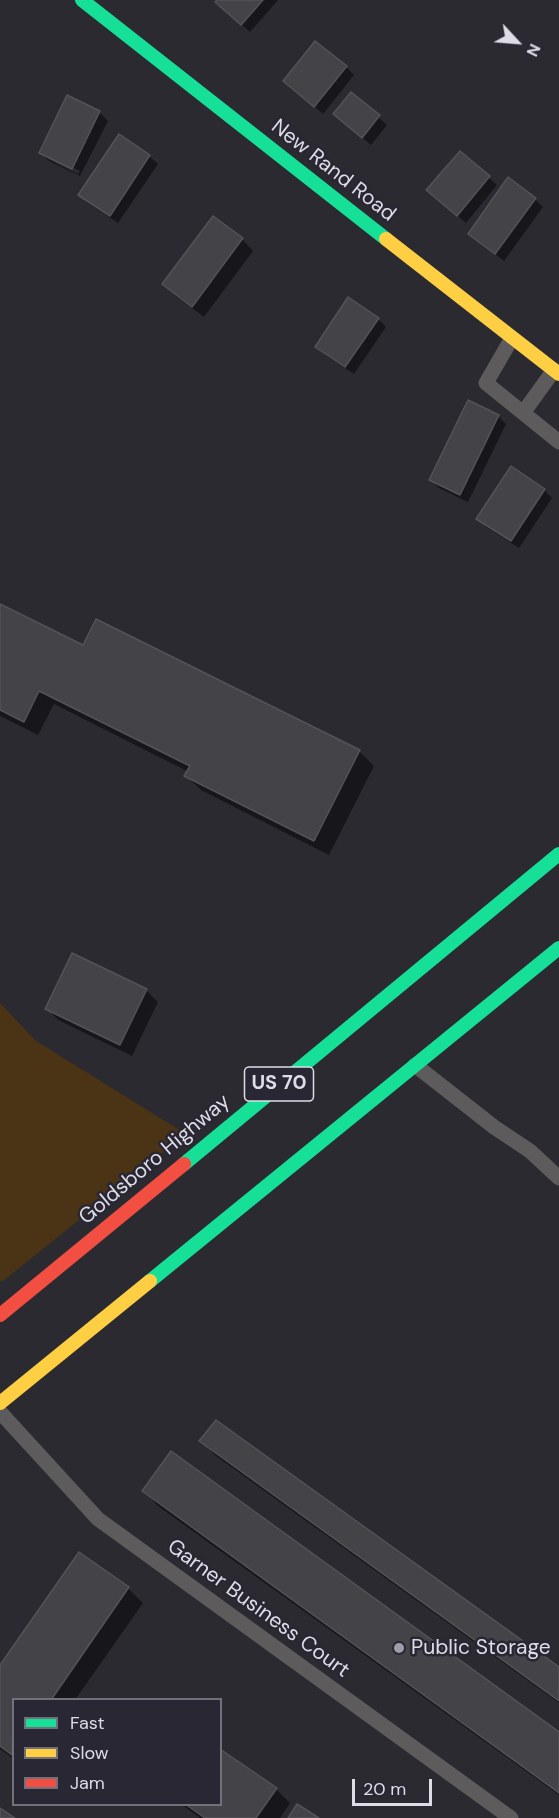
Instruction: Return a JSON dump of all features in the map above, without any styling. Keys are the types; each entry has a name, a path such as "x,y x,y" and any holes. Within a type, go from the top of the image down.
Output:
{"main road":[{"name":"New Rand Road","path":"82,0 557,372"},
{"name":"Goldsboro Highway","path":"0,1315 559,854"},
{"path":"0,1403 559,948"}],"lane":[{"path":"512,338 486,383 559,442"},
{"path":"523,413 557,372"},
{"path":"415,1065 530,1151 559,1178"},
{"name":"Garner Business Court","path":"0,1412 98,1519 511,1818"}],"shaded area":[{"path":"0,1003 36,1041 186,1134 3,1281 0,1281"}],"building":[{"path":"217,0 263,0 241,25 215,2"},
{"path":"315,41 347,66 314,107 283,81"},
{"path":"351,92 380,115 362,138 333,114"},
{"path":"67,95 100,111 72,169 39,153"},
{"path":"119,134 150,155 110,216 78,195"},
{"path":"460,151 490,176 457,216 426,190"},
{"path":"508,177 536,198 495,254 468,234"},
{"path":"213,216 243,238 192,307 162,284"},
{"path":"348,297 379,318 345,367 315,347"},
{"path":"468,400 499,415 460,495 429,480"},
{"path":"511,466 545,489 511,541 476,519"},
{"path":"0,604 83,645 96,619 360,750 314,841 184,776 190,766 39,691 24,722 0,710"},
{"path":"72,953 147,989 120,1045 45,1009"},
{"path":"216,1420 559,1667 559,1701 199,1441"},
{"path":"171,1451 559,1732 559,1793 142,1491"},
{"path":"79,1552 129,1587 52,1698 12,1698 12,1755 0,1746 0,1665"},
{"path":"222,1750 277,1788 256,1818 205,1818 188,1806 222,1806"},
{"path":"297,1804 319,1818 288,1818"},
{"path":"0,1808 15,1818 0,1818"}],"traffic: fast":[{"path":"82,0 386,239"},
{"path":"184,1164 559,854"},
{"path":"150,1281 559,948"}],"traffic: slow":[{"path":"386,239 559,374"},
{"path":"0,1403 150,1281"}],"traffic: jam":[{"path":"0,1315 184,1164"}],"place":[{"name":"Public Storage","path":"399,1648"}]}
